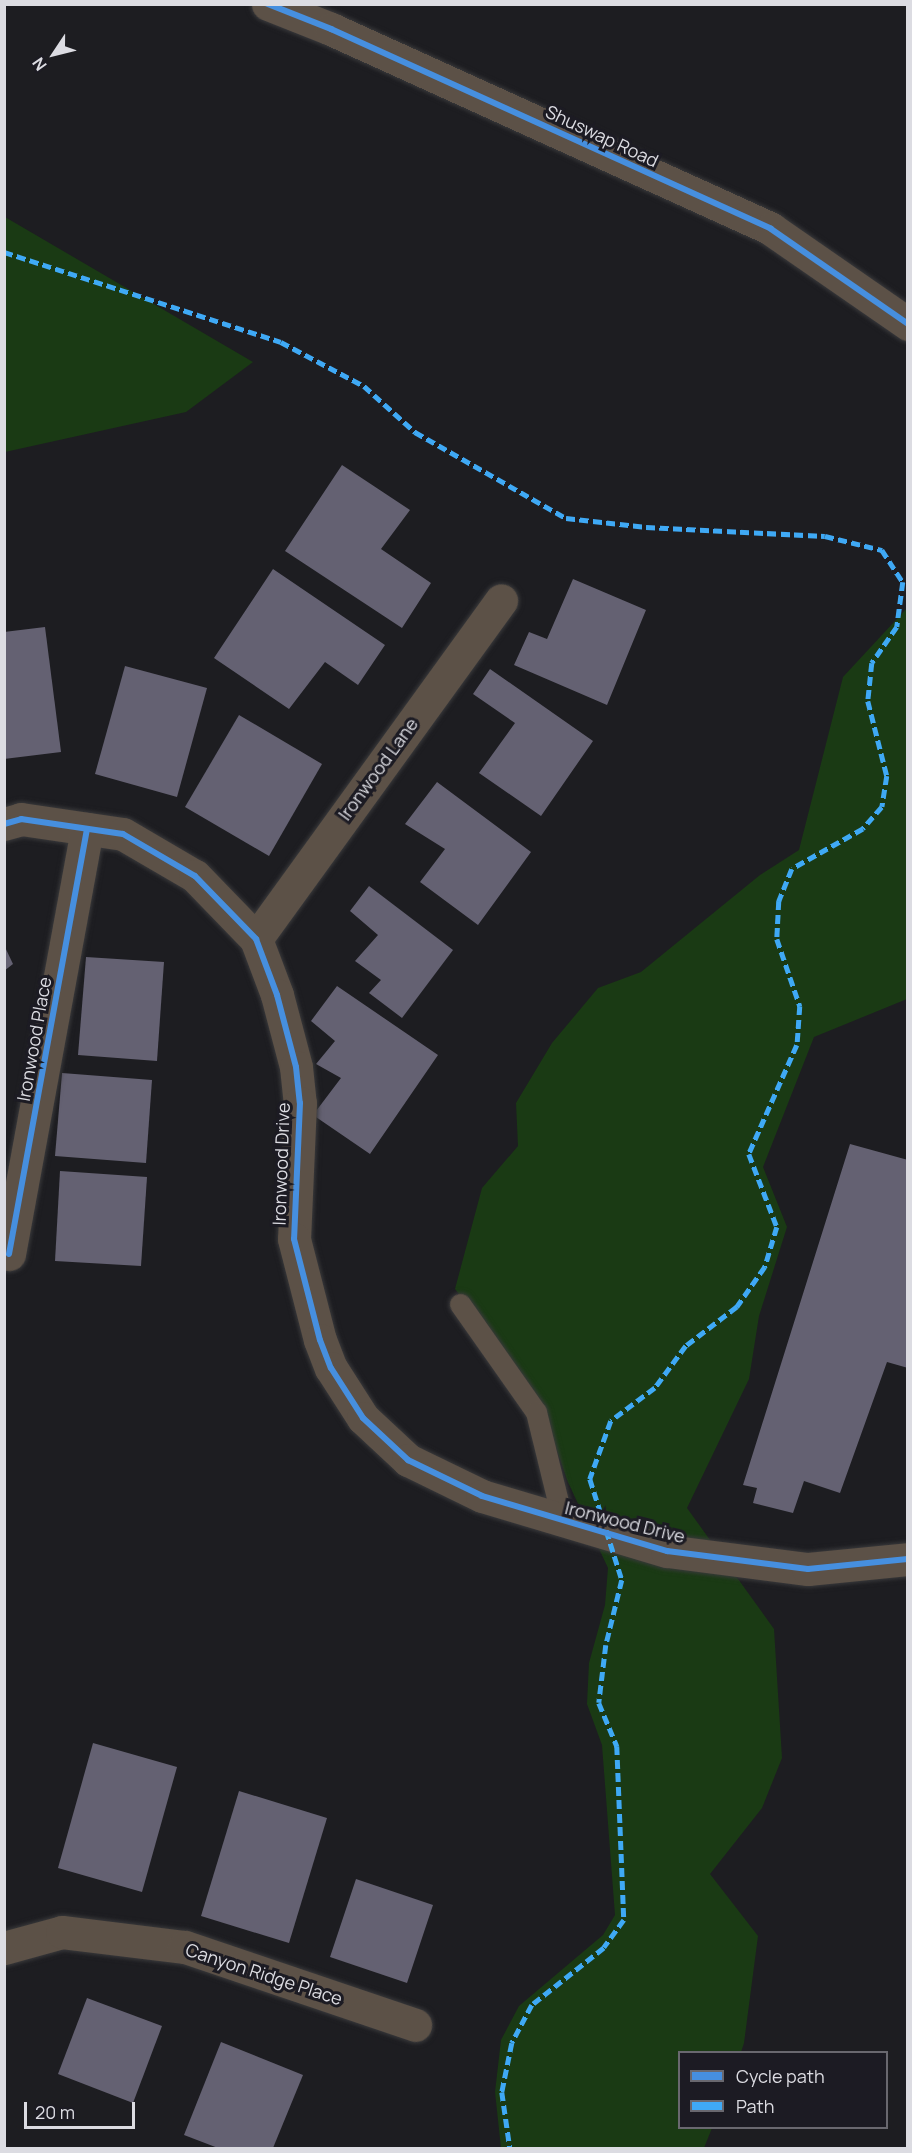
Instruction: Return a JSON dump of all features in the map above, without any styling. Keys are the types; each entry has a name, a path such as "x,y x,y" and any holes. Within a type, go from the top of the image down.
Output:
{"street":[{"name":"Shuswap Road","path":"268,4 331,29 771,230 908,324"},
{"name":"Ironwood Lane","path":"256,939 501,600"},
{"name":"Ironwood Drive","path":"4,824 21,819 123,834 195,876 256,939 283,1013 296,1067 300,1103 294,1239 320,1340 331,1368 363,1418 408,1460 472,1492 563,1522 667,1551 808,1569 908,1559"},
{"name":"Ironwood Place","path":"9,1254 87,829"},
{"name":"Canyon Ridge Place","path":"4,1948 62,1932 185,1947 415,2025"}],"lane":[{"path":"460,1304 536,1412 563,1522"}],"green space":[{"path":"4,217 253,362 186,412 5,452"},
{"path":"907,608 907,999 814,1037 763,1167 787,1227 759,1316 749,1379 687,1508 774,1629 782,1758 762,1808 710,1874 758,1936 744,2043 741,2051 678,2051 678,2129 712,2129 704,2148 501,2148 495,2092 501,2040 519,2006 603,1935 615,1915 602,1745 587,1704 589,1663 605,1605 608,1568 567,1480 541,1404 455,1289 482,1188 518,1146 516,1103 552,1043 598,988 641,972 760,875 799,850 843,677"}],"building":[{"path":"342,465 410,510 381,549 431,583 402,628 285,551"},
{"path":"273,569 385,645 358,685 325,662 289,709 214,658"},
{"path":"573,579 646,610 607,705 514,665 529,632 547,639"},
{"path":"45,627 61,752 4,759 4,632"},
{"path":"125,666 207,688 177,797 95,774"},
{"path":"490,669 593,741 541,816 479,773 515,723 473,694"},
{"path":"239,715 322,764 269,856 185,807"},
{"path":"437,782 531,852 478,925 420,882 445,849 405,824"},
{"path":"369,886 453,950 402,1018 369,993 381,980 355,961 378,935 350,911"},
{"path":"4,945 13,964 4,971"},
{"path":"86,957 164,962 157,1061 78,1055"},
{"path":"337,986 438,1055 370,1154 313,1115 341,1078 316,1064 335,1041 311,1021"},
{"path":"62,1073 152,1080 146,1163 55,1156"},
{"path":"850,1144 908,1160 908,1368 887,1362 840,1493 804,1481 793,1513 753,1503 757,1488 743,1485"},
{"path":"60,1171 147,1177 141,1266 55,1261"},
{"path":"93,1743 177,1767 142,1892 58,1868"},
{"path":"239,1791 327,1818 289,1943 201,1916"},
{"path":"356,1879 433,1905 407,1983 330,1957"},
{"path":"87,1998 162,2026 133,2103 58,2074"},
{"path":"221,2042 303,2075 273,2148 218,2148 184,2135"}],"marked path":[{"path":"4,252 281,342 364,386 415,432 566,518 646,527 825,536 882,550 903,582 897,627 872,663 868,701 887,776 882,807 863,829 792,869 779,901 777,939 800,1006 797,1045 749,1154 777,1227 765,1267 737,1307 686,1346 655,1388 611,1421 590,1479 622,1580 606,1645 599,1703 617,1746 624,1920 604,1948 532,2005 512,2043 502,2092 510,2148"}],"cycle path":[{"path":"268,4 331,29 771,229 908,324"},
{"path":"4,824 21,819 123,834 195,876 256,939 277,995 296,1067 300,1103 294,1239 320,1340 331,1368 363,1418 408,1460 482,1496 667,1551 808,1569 908,1559"},
{"path":"9,1254 87,829"}]}
